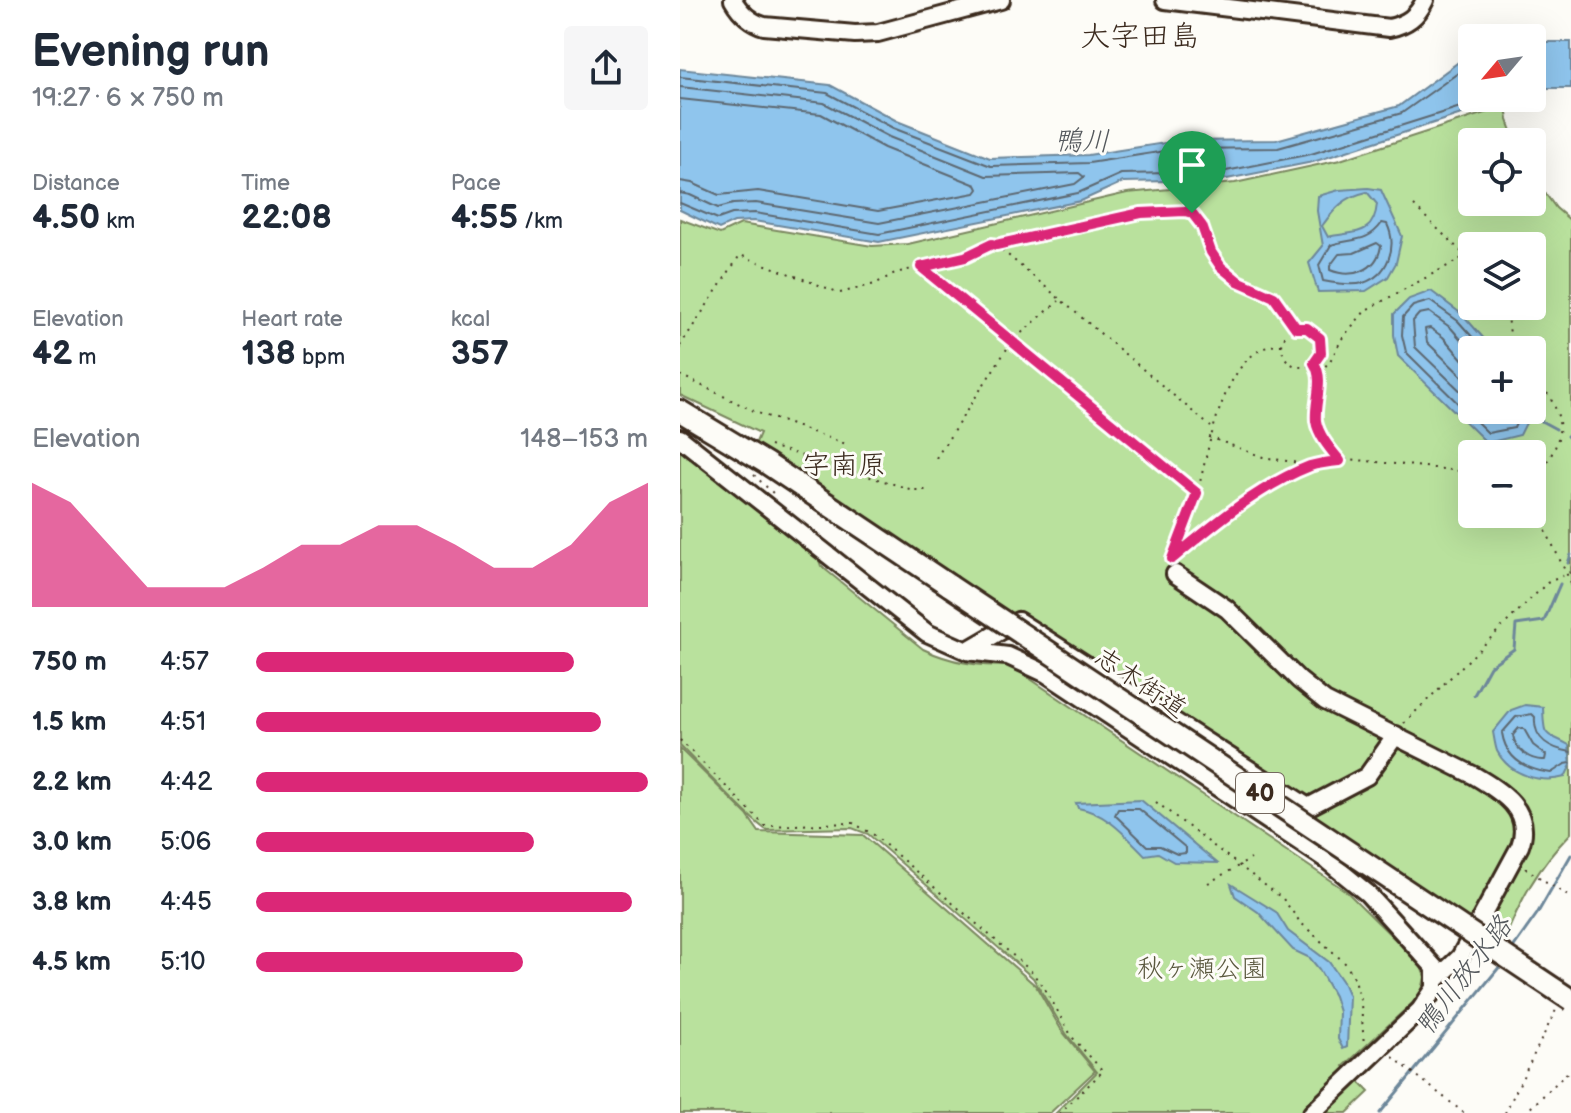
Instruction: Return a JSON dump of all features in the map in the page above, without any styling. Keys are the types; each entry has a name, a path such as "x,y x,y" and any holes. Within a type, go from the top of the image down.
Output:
{"main road":[{"name":"志木街道","path":"680,411 766,463 950,586 1564,1004"}],"street":[{"path":"733,0 756,24 855,34 901,29 1001,0"},
{"path":"1165,0 1389,28 1404,25 1415,16 1425,0"},
{"path":"680,438 927,633 967,651 1008,656 1036,668 1324,858 1367,893 1428,957 1437,979 1433,994 1312,1113"},
{"path":"1175,574 1227,609 1318,696 1475,776 1497,789 1517,807 1523,820 1524,837 1460,957 1437,979"},
{"path":"967,651 1018,621 1308,807"},
{"path":"1287,834 1308,807 1367,776 1396,735"}],"path":[{"path":"1414,206 1458,248"},
{"path":"680,346 740,255 840,293 875,284 895,273 965,257 992,244 1141,213 1185,211 1192,213 1202,226 1211,252 1221,267 1238,281 1274,297 1296,328"},
{"path":"996,245 1212,428"},
{"path":"1340,461 1316,424 1320,372 1366,310 1458,260"},
{"path":"921,267 1197,493"},
{"path":"936,458 1012,341 1060,300"},
{"path":"1296,328 1307,328 1320,338 1321,353 1314,363 1304,367 1289,363 1284,357 1282,345 1286,335 1296,328"},
{"path":"1282,345 1266,348 1242,366 1234,377 1212,428 1197,493 1172,559 1259,494 1311,466 1340,461 1458,470"},
{"path":"1314,363 1320,372"},
{"path":"680,375 758,413 846,444"},
{"path":"1546,392 1555,403 1563,427 1560,447 1546,463"},
{"path":"1209,437 1263,457 1311,466"},
{"path":"769,446 913,490 930,490"},
{"path":"1544,528 1571,583"},
{"path":"1396,735 1421,706 1547,583 1571,572"},
{"path":"680,740 765,826 853,823 874,835 1031,971 1047,992 1072,1037 1103,1071 1060,1113"},
{"path":"1156,802 1283,899 1300,922 1345,963 1355,979 1361,1004 1365,1051"},
{"path":"1208,883 1251,859"},
{"path":"1513,860 1571,898"},
{"path":"1505,1113 1564,1004"},
{"path":"1394,1058 1464,1113"},
{"path":"1525,1113 1571,1069"}],"green space":[{"path":"1488,112 1507,112 1511,128 1458,128 1458,216 1546,216 1546,194 1571,221 1571,833 1530,885 1502,946 754,447 760,433 680,395 680,219 720,234 741,224 872,246 908,244 1127,193 1235,183 1340,160"},
{"name":"秋ヶ瀬公園","path":"680,449 817,554 821,566 923,649 966,663 1011,666 1346,891 1420,964 1425,977 1421,995 1344,1066 1369,1092 1347,1113 1056,1113 1097,1072 1067,1035 1033,978 868,834 852,828 767,830 680,746"},
{"path":"680,749 747,815 759,832 863,835 1036,986 1062,1031 1095,1071 1050,1113 680,1113"}],"water":[{"path":"1546,42 1571,42 1571,88 1546,88"},
{"path":"1458,62 1458,112 1468,112 1313,162 1222,180 1123,182 1081,201 879,242 754,221 734,222 719,229 680,210 680,69 830,85 897,121 990,158 1088,155 1178,141 1276,140 1399,106"},
{"path":"1339,190 1381,190 1402,236 1396,263 1388,277 1366,291 1318,292 1309,263 1323,246 1317,211 1318,196","holes":["1367,192 1377,204 1371,223 1360,231 1328,237 1322,226 1336,209 1352,197"]},
{"path":"1431,291 1458,311 1458,320 1467,320 1482,336 1458,336 1458,415 1398,356 1394,314 1409,299"},
{"path":"1468,424 1526,424 1520,435 1484,440"},
{"path":"1525,705 1543,707 1547,733 1569,745 1571,765 1565,777 1546,779 1526,776 1509,766 1497,751 1493,732 1511,710"},
{"path":"1141,800 1217,863 1174,862 1158,853 1145,855 1115,826 1098,815 1078,808 1076,803"},
{"path":"1231,884 1276,912 1288,931 1329,962 1349,996 1347,1047 1343,1049 1338,1039 1339,1012 1319,969 1310,958 1293,950 1258,912 1235,896"}],"waterway":[{"path":"1546,424 1556,429"},
{"path":"1567,436 1571,439"},
{"path":"1568,563 1571,555"},
{"path":"1474,695 1490,666 1514,649 1516,625 1544,621 1560,584"},
{"name":"鴨川放水路","path":"1510,952 1537,914 1571,855"},
{"name":"鴨川放水路","path":"1380,1113 1501,965"}],"district":[{"name":"大字田島","path":"1140,36"},
{"name":"字南原","path":"844,464"}],"route":[{"path":"1141,213 1192,213 1202,226 1215,259 1228,275 1274,297 1296,328 1307,328 1320,338 1321,353 1314,363 1320,372 1316,424 1340,461 1311,466 1259,494 1172,559 1197,493 921,267 965,257 992,244 1141,213"}],"water label":[{"name":"鴨川","path":"1082,140"}]}
